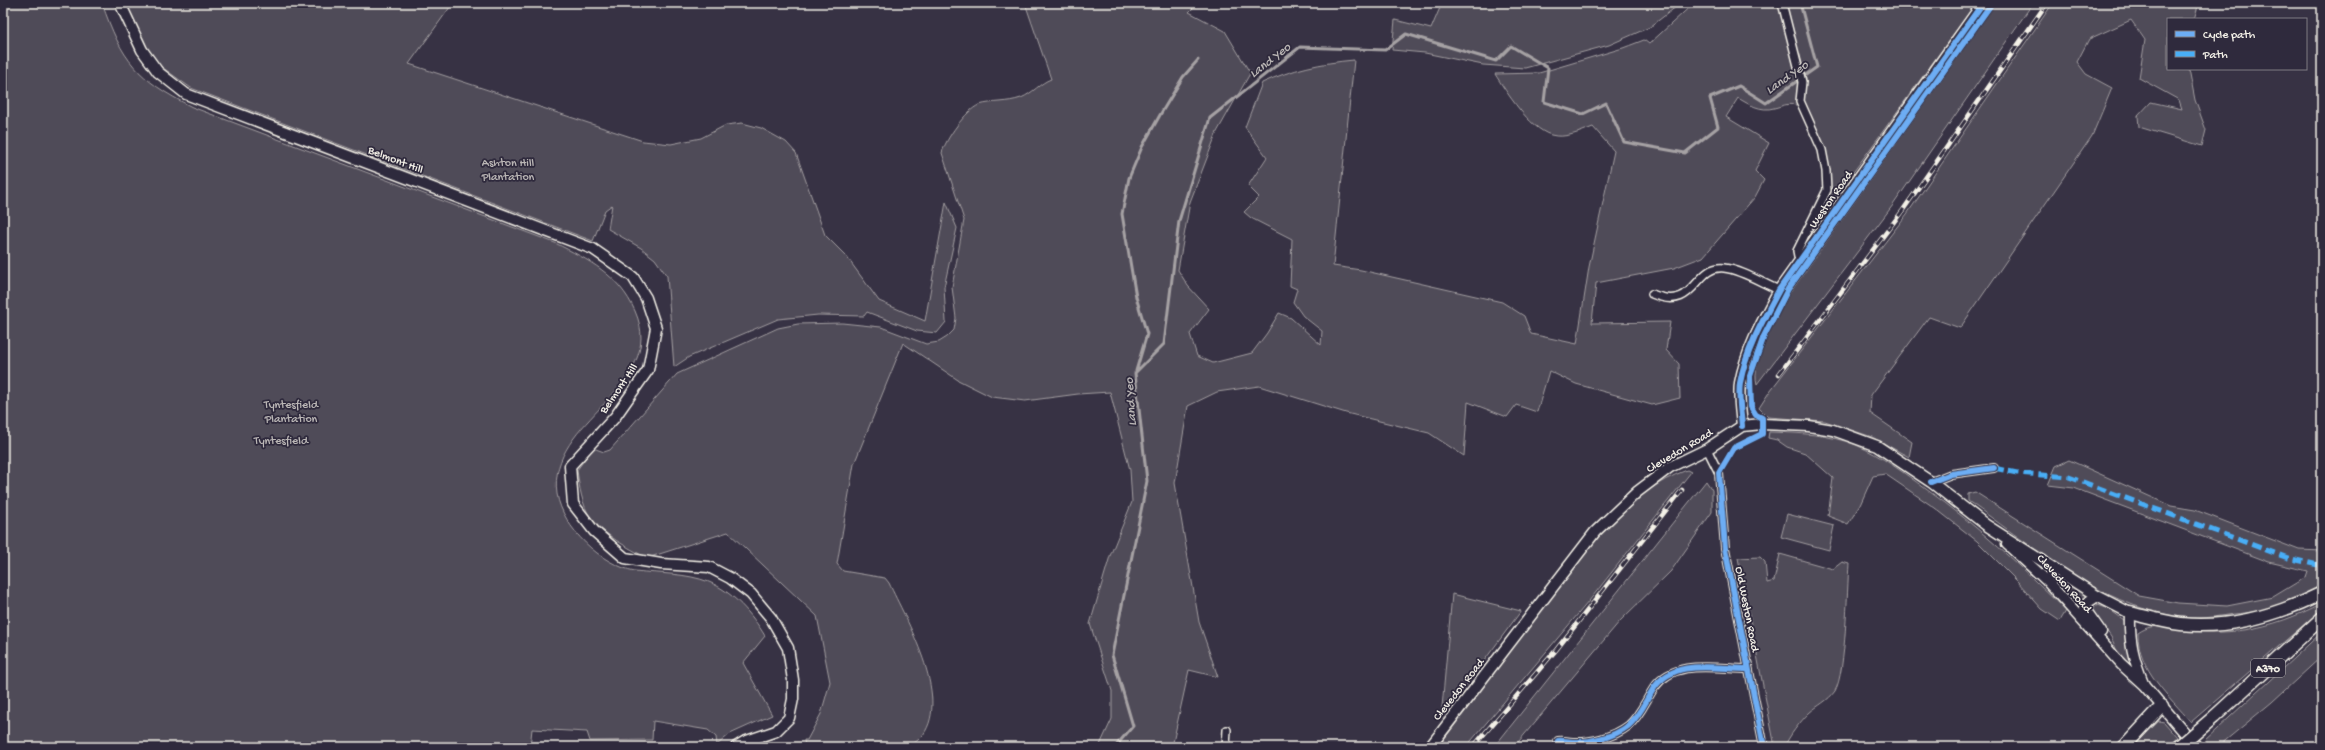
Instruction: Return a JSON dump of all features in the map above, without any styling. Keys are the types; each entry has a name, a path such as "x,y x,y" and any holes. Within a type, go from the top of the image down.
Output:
{"main road":[{"name":"Belmont Hill","path":"120,3 142,50 154,67 186,94 593,249 633,277 646,298 656,328 648,370 615,417 570,466 573,504 594,531 625,558 661,564 709,567 730,578 751,594 770,618 788,648 793,680 793,699 789,718 776,731 736,747"},
{"name":"Weston Road","path":"1742,426 1740,384 1747,356 1762,320 1779,290 1983,3"},
{"name":"Clevedon Road","path":"1430,747 1595,532 1637,492 1670,467 1707,449 1742,426 1762,424 1809,426 1833,430 1877,446 1931,482 1986,525 2046,580 2120,664 2144,685 2197,747"},
{"name":"Clevedon Road","path":"1986,525 2097,596 2130,613 2130,644 2133,658 2144,685"},
{"path":"2130,613 2180,624 2224,624 2249,620 2275,613 2322,593"},
{"name":"Clevedon Road","path":"2097,596 2084,605 2084,612 2107,638 2120,664"},
{"name":"A370","path":"2179,747 2322,618"},
{"path":"2124,747 2162,706"}],"street":[{"path":"1782,3 1802,82 1800,101 1822,150 1826,171 1827,190 1797,251 1799,261"},
{"path":"1652,294 1673,300 1685,296 1699,280 1710,272 1723,268 1779,290"},
{"name":"Old Weston Road","path":"1707,449 1719,473 1725,548 1764,747"},
{"path":"1931,482 1951,474 1994,468"},
{"path":"1558,741 1572,742 1597,740 1628,726 1644,705 1655,687 1671,672 1686,667 1748,669"},
{"path":"1226,747 1227,730"}],"green space":[{"name":"Tyntesfield Plantation","path":"3,3 102,3 117,40 134,66 145,77 173,97 192,107 555,243 591,262 612,278 628,298 635,311 641,338 636,362 622,383 586,423 569,445 559,468 557,494 561,507 575,532 597,553 609,561 635,571 682,575 700,579 718,586 741,604 765,636 743,663 772,715 730,734 717,745 716,737 708,730 653,721 652,740 590,741 587,732 532,729 530,747 3,747"},
{"name":"Ashton Hill Plantation","path":"124,3 453,3 409,64 643,141 671,144 701,138 726,125 742,123 761,128 786,142 796,153 825,235 846,256 879,301 925,321 946,202 957,228 944,287 946,322 937,333 917,331 867,312 864,316 818,315 778,319 689,357 674,367 667,276 655,259 641,248 608,229 612,205 605,210 593,241 191,88 159,65 147,51"},
{"path":"1025,3 1198,3 1189,12 1225,31 1249,71 1252,70 1217,132 1190,202 1178,270 1188,286 1209,309 1190,334 1197,356 1213,363 1252,353 1267,333 1279,313 1291,318 1321,345 1322,331 1303,316 1293,302 1297,289 1290,286 1292,239 1251,218 1244,212 1259,197 1248,186 1267,157 1245,127 1262,83 1307,67 1354,60 1333,266 1361,270 1502,302 1524,316 1531,334 1577,344 1589,267 1614,151 1593,127 1562,136 1551,135 1543,131 1527,118 1519,109 1495,74 1539,73 1623,48 1644,40 1649,44 1694,3 1976,3 1825,211 1828,194 1829,166 1817,128 1803,100 1803,94 1796,105 1793,104 1769,109 1755,107 1738,98 1726,117 1769,143 1755,171 1764,180 1755,197 1703,257 1674,268 1596,283 1592,323 1670,322 1666,350 1679,364 1680,398 1652,405 1576,384 1549,371 1537,412 1516,405 1507,417 1468,402 1464,456 1429,433 1346,413 1259,386 1217,392 1188,406 1175,483 1199,622 1218,677 1189,670 1172,747 1099,747 1112,719 1112,691 1090,624 1110,556 1132,502 1130,470 1110,392 1078,394 1025,401 992,397 958,380 903,343 854,464 837,564 843,571 885,578 889,583 915,637 923,658 929,680 932,700 930,719 923,735 909,747 805,747 804,740 807,740 821,714 830,682 817,616 728,532 647,558 624,545 610,536 591,518 585,508 581,495 577,470 593,448 604,452 610,450 677,374 778,328 798,324 842,323 881,327 926,344 939,342 954,330 956,318 952,287 964,220 942,153 947,141 957,126 974,108 979,105 1021,98 1051,79"},
{"path":"1442,3 1681,3 1650,27 1609,45 1525,68 1483,65 1425,53 1392,50 1395,20 1431,29"},
{"path":"1996,3 2033,3 1893,205 1757,384 1756,374 1761,351 1790,293"},
{"path":"2053,3 2199,3 2194,18 2167,18 2167,70 2189,70 2195,100 2206,130 2202,146 2139,127 2138,116 2151,102 2182,109 2179,100 2139,78 2145,40 2131,20 2089,39 2077,62 2086,74 2112,88 2092,136 1960,328 1929,317 1871,395 1870,413 1912,442 1909,457 1872,437 1825,421 1768,417 1759,408 1770,391 1907,214"},
{"path":"1769,432 1835,438 1866,449 1892,465 1963,517 2015,563 2066,611 2060,621 2042,609 2018,582 1977,541 1935,508 1885,474 1873,476 1860,505 1848,524 1828,516 1833,478 1805,453 1787,447 1777,440 1768,438"},
{"path":"2069,460 2171,506 2195,510 2299,550 2322,551 2322,585 2291,602 2268,609 2202,618 2165,614 2134,605 2105,592 2076,576 1968,501 1968,494 1975,492 2139,596 2178,603 2227,606 2273,597 2306,577 2308,571 2269,562 2074,488 2048,485 2056,466"},
{"path":"1687,470 1691,472 1589,601 1466,747 1438,747 1579,561 1610,524 1645,493 1665,480"},
{"path":"1706,481 1712,490 1712,512 1671,571 1620,621 1514,747 1494,747"},
{"path":"1787,514 1834,526 1829,550 1781,537"},
{"path":"1780,554 1833,569 1842,562 1849,564 1844,649 1839,681 1835,691 1829,698 1805,717 1784,747 1775,747 1738,558 1760,557 1765,562 1767,583 1774,581"},
{"path":"2034,562 2086,595 2077,603 2077,607"},
{"path":"1452,594 1521,611 1441,719"},
{"path":"2322,603 2322,609 2191,722 2156,682 2143,659 2139,646 2138,633 2152,627 2167,626 2209,632 2244,630 2284,620"},
{"path":"2098,605 2109,609 2124,620 2127,627 2128,652 2136,673 2120,658 2111,637 2091,609"},
{"path":"2322,632 2322,656 2272,702 2220,745 2223,747 2209,747 2204,741"},
{"path":"2159,721 2164,722 2178,738 2167,747 2132,747"}],"waterway":[{"name":"Land Yeo","path":"1115,747 1133,726 1112,655 1147,481 1135,373 1164,344 1179,221 1210,118 1300,47 1385,50 1406,34 1496,61 1511,46 1548,68 1544,102 1583,114 1606,103 1624,142 1685,153 1718,127 1710,98 1739,86 1766,103 1817,67 1800,3"},
{"path":"1136,371 1147,334 1136,297 1122,214 1129,178 1142,147 1160,115 1183,77 1198,60"}],"railway":[{"path":"1779,374 1903,210 2047,3"},
{"path":"1473,747 1556,650 1682,490"}],"marked path":[{"path":"1994,468 2017,473 2069,477 2288,558 2322,566"}],"cycle path":[{"path":"1742,426 1739,394 1746,359 1756,335 1779,290 1983,3"},
{"path":"1764,747 1725,548 1719,473 1734,448 1762,434 1762,418 1756,415 1751,407 1750,376 1764,336 1788,289 1992,3"},
{"path":"1931,482 1951,474 1994,468"},
{"path":"1558,741 1580,742 1594,740 1609,736 1622,730 1636,718 1654,688 1673,672 1697,667 1748,669"}],"park label":[{"name":"Tyntesfield","path":"281,440"}]}
